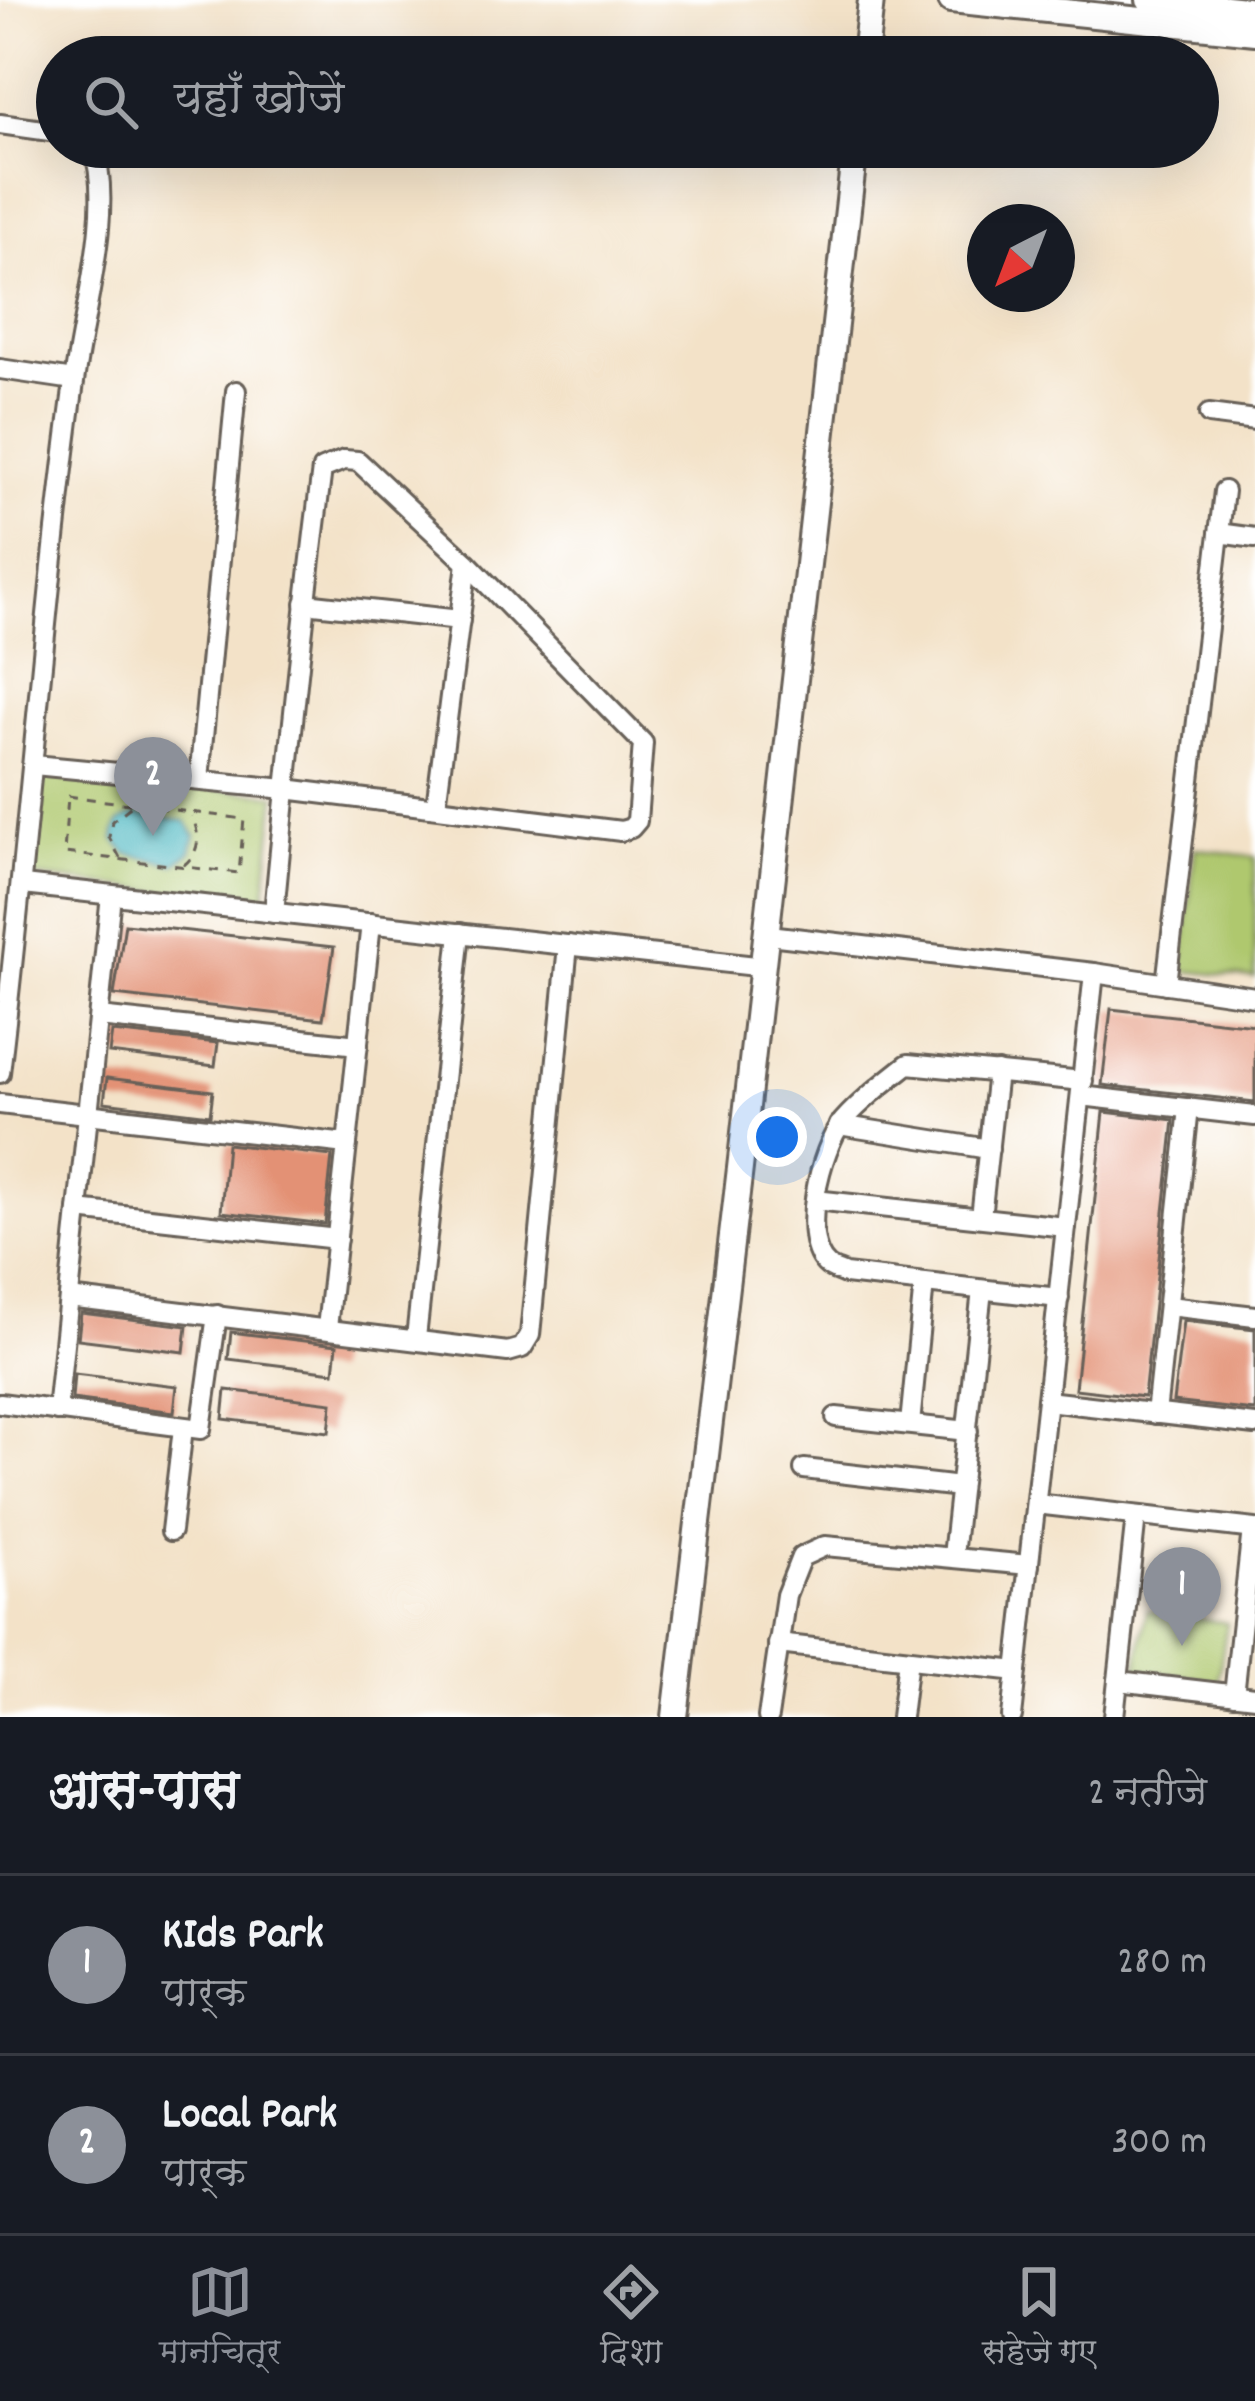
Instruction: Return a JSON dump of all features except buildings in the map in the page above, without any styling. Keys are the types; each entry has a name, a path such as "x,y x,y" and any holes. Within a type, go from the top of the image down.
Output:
{"main road":[{"path":"867,36 871,0"},
{"path":"951,0 1255,32"},
{"path":"1149,0 1255,11"},
{"path":"675,1717 769,935 853,168"}],"street":[{"path":"0,124 36,129"},
{"path":"0,1072 101,168"},
{"path":"0,369 74,380"},
{"path":"199,780 236,391"},
{"path":"1209,414 1255,420"},
{"path":"34,765 286,789 621,830 631,828 637,821 643,743 467,563 358,461 344,460 322,469 305,603 286,789 274,913"},
{"path":"1166,984 1224,490"},
{"path":"1219,533 1255,538"},
{"path":"436,806 467,563"},
{"path":"305,603 460,620"},
{"path":"23,885 765,967"},
{"path":"56,1412 112,895"},
{"path":"327,1328 371,923"},
{"path":"416,1338 460,933"},
{"path":"769,935 1255,997"},
{"path":"69,1298 508,1352 522,1348 530,1335 568,945"},
{"path":"1012,1717 1094,974"},
{"path":"99,1017 358,1045"},
{"path":"1058,1298 845,1274 827,1265 813,1232 815,1200 820,1164 839,1125 908,1064 997,1072 1255,1116"},
{"path":"981,1217 997,1072"},
{"path":"0,1103 347,1144"},
{"path":"1156,1414 1189,1108"},
{"path":"839,1125 988,1149"},
{"path":"815,1200 1066,1227"},
{"path":"78,1210 337,1239"},
{"path":"910,1424 924,1283"},
{"path":"952,1556 982,1290"},
{"path":"1168,1306 1255,1316"},
{"path":"0,1403 197,1430 204,1425 217,1315"},
{"path":"1047,1401 1255,1425"},
{"path":"836,1417 968,1431"},
{"path":"171,1531 182,1428"},
{"path":"804,1469 960,1487"},
{"path":"1036,1504 1254,1529 1234,1695"},
{"path":"1114,1717 1136,1516"},
{"path":"768,1717 786,1595 801,1557 825,1546 1029,1565"},
{"path":"778,1643 1017,1671"},
{"path":"901,1717 908,1659"},
{"path":"1118,1681 1255,1697"}],"path":[{"path":"68,796 133,805 244,819 239,873 64,853 68,796"},
{"path":"121,860 109,837 112,821 133,805"},
{"path":"183,867 193,857 200,835 190,812"}],"green space":[{"path":"41,771 276,795 264,904 31,876"},
{"path":"1195,848 1255,857 1255,978 1182,971"},
{"path":"1147,1610 1227,1623 1218,1682 1137,1669"}],"water":[{"path":"137,814 186,821 195,835 191,852 175,864 127,854 114,839 116,829"}],"place":[{"name":"Local Park","path":"153,836"},
{"name":"KIds Park","path":"1182,1646"}]}
